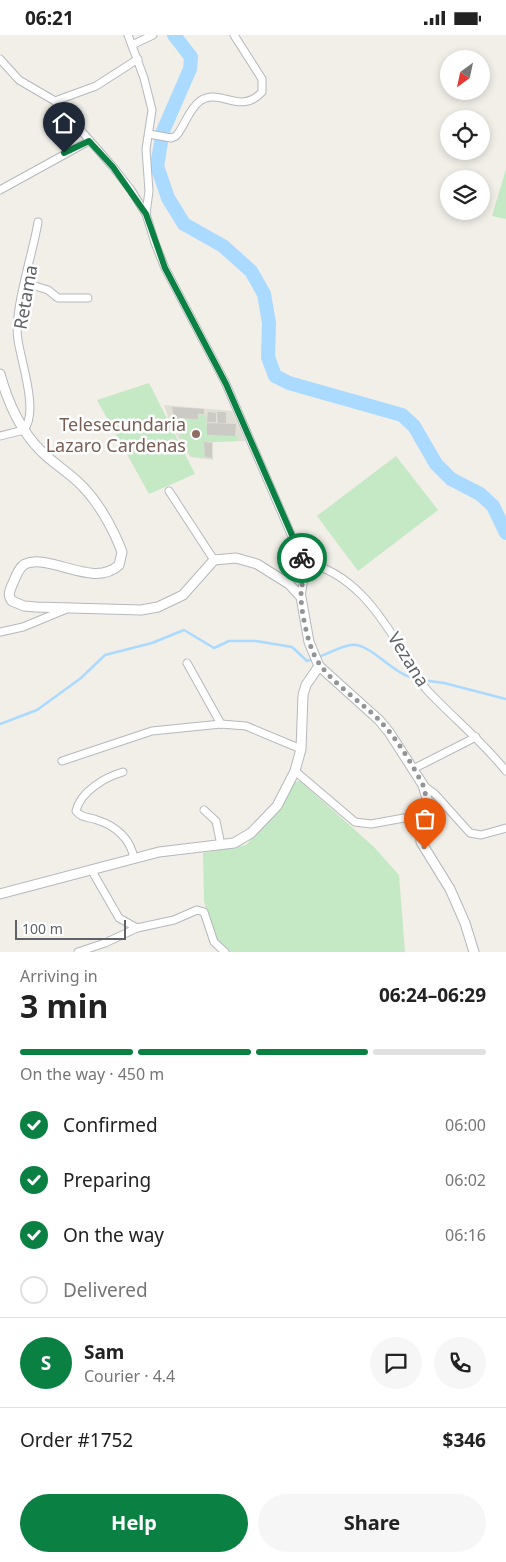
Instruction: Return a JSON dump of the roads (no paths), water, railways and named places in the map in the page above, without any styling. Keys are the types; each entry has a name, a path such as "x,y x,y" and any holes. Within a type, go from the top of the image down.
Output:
{"street":[{"path":"128,35 138,59 152,110 146,149 149,191 146,214"},
{"path":"132,45 153,35"},
{"path":"149,134 172,138 177,135 185,119 201,101 215,97 245,103 262,92 262,79 234,35"},
{"path":"0,59 24,83 55,101 125,182 146,214 165,268 226,384 303,562 304,577 301,597 312,651 318,664 379,720 423,785 440,799 470,833 481,835 506,828"},
{"path":"55,101 96,85 138,59"},
{"path":"0,190 89,141"},
{"name":"Retama","path":"24,430 29,419 29,398 17,338 25,283 38,222"},
{"path":"25,283 48,290 58,298 88,298"},
{"path":"0,374 14,415 24,430 41,451 84,488 105,518 122,553 119,565 106,573 88,572 39,563 26,564 18,571 9,594 12,601 24,606 74,606 141,610 158,607 183,595 214,560 236,558 257,564 289,584 301,597"},
{"path":"0,436 24,430"},
{"path":"169,491 214,560"},
{"name":"Vezana","path":"303,562 317,564 335,574 363,595 383,618 425,687 476,737 506,771"},
{"path":"0,632 44,619 74,606"},
{"path":"187,663 221,725"},
{"path":"0,894 159,852 220,845 242,840 258,827 277,806 296,771 301,749 303,695 306,685 318,664"},
{"path":"62,761 152,731 221,725 239,725 256,729 301,749"},
{"path":"413,769 476,737"},
{"path":"296,771 355,822 371,824 404,818 423,817"},
{"path":"123,772 101,780 79,804 76,811 81,816 103,823 122,834 130,843 134,859"},
{"path":"423,785 426,799 421,842 450,889 465,923 474,952"},
{"path":"204,810 216,821 220,845"},
{"path":"92,871 119,918 137,928"},
{"path":"78,952 105,943 137,928 174,920 197,910 201,910 206,916 214,942 226,952"}],"waterway":[{"path":"174,35 191,57 190,69 163,131 157,166 168,198 184,224 223,246 251,271 264,294 269,323 268,357 275,376 289,383 402,415 414,426 436,464 451,479 480,494 493,506 506,533"},
{"path":"0,724 37,710 81,678 105,655 152,643 184,630 214,648 229,641 256,641 292,647 307,661 313,659"},
{"path":"318,657 339,648 358,645 408,677 417,679"},
{"path":"422,680 444,683 506,699"}],"place":[{"name":"Telesecundaria Lazaro Cardenas","path":"196,434"}]}
